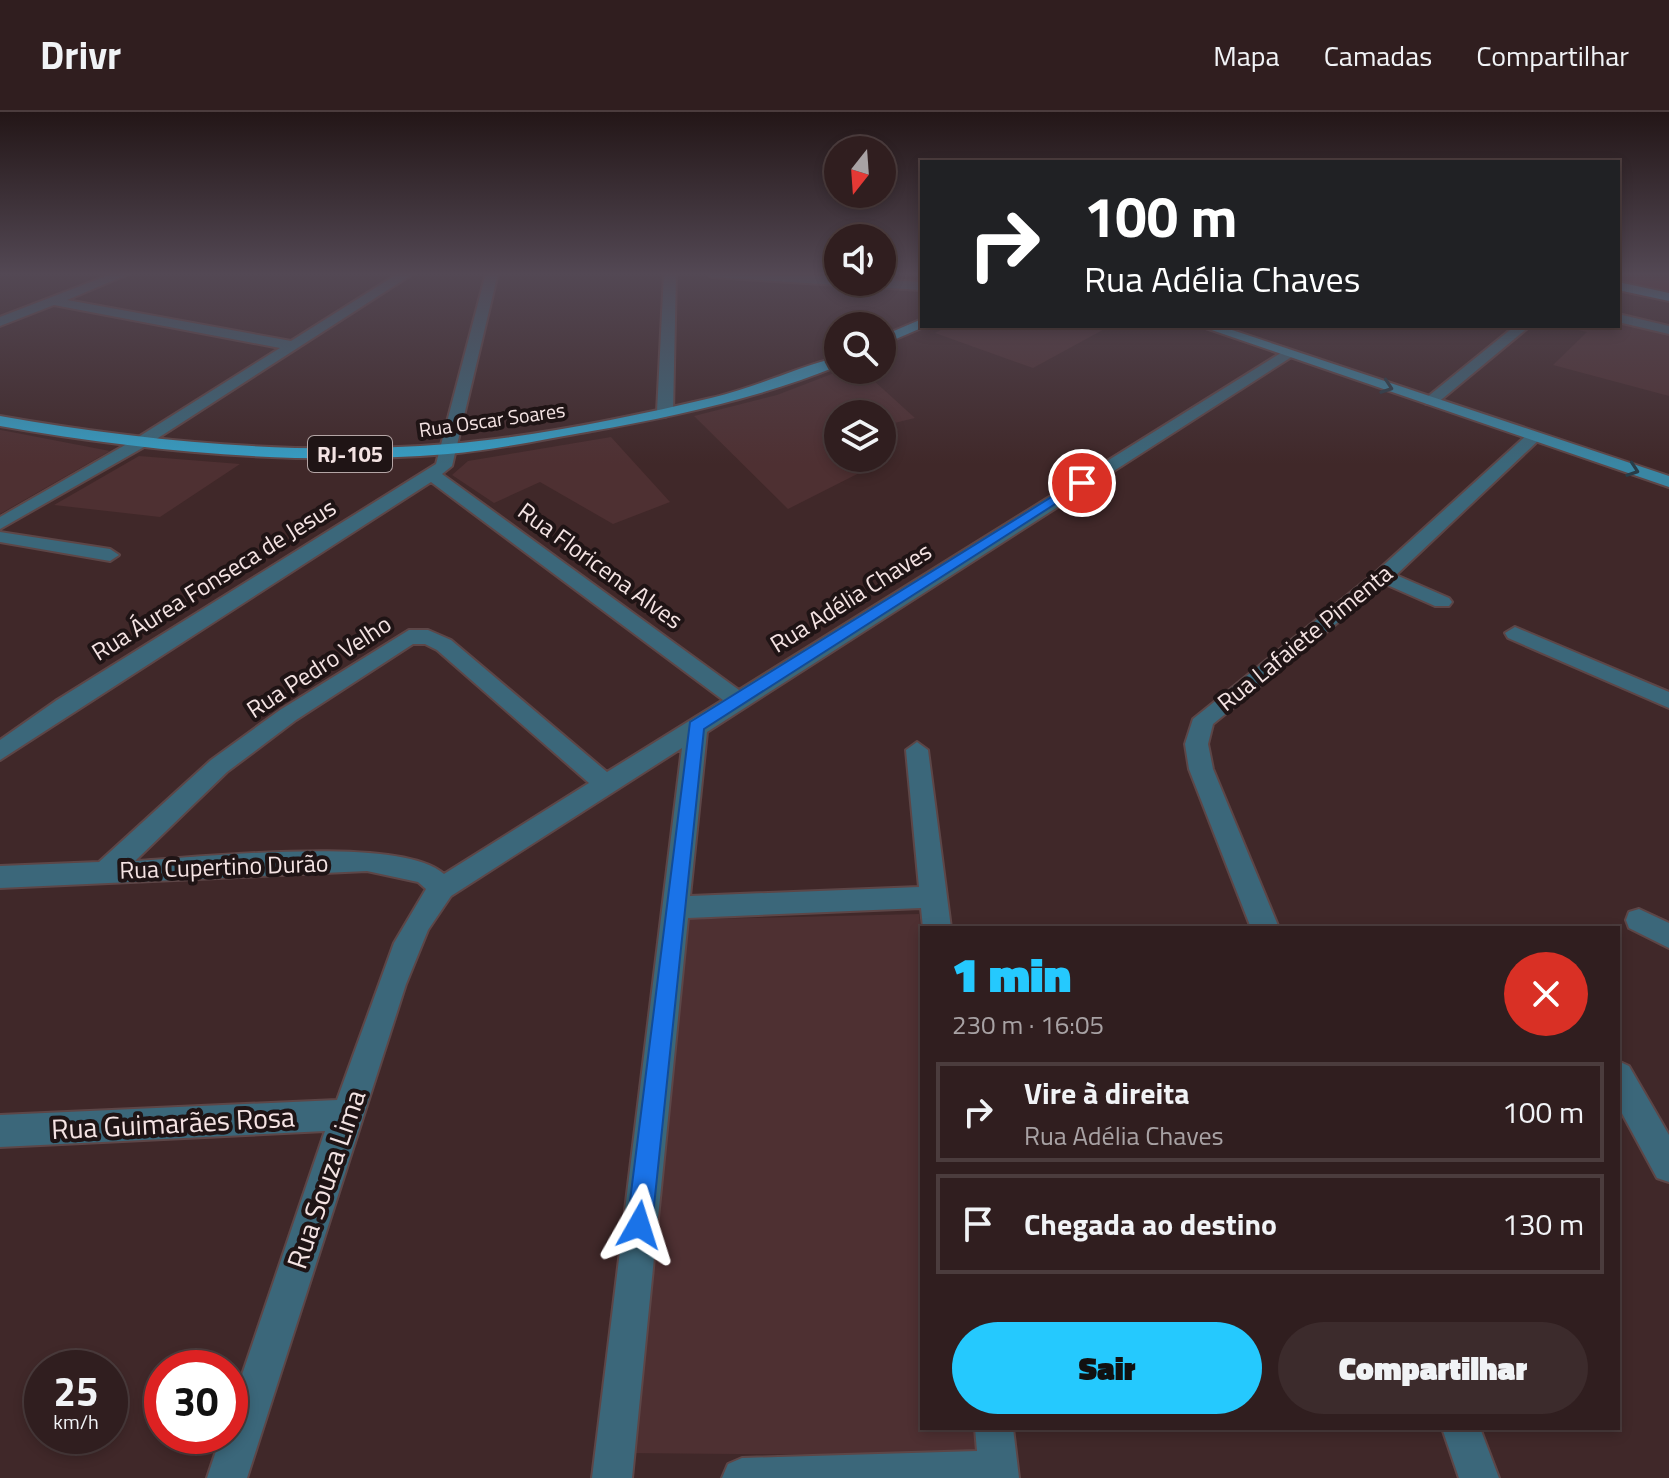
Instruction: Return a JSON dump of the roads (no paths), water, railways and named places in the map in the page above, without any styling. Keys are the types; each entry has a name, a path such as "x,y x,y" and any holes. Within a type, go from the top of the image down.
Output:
{"main road":[{"path":"1238,337 1669,482"},
{"name":"Rua Oscar Soares","path":"0,421 138,444 333,455 451,449 665,412 750,393 824,366"}],"street":[{"path":"238,337 294,346"},
{"path":"0,524 138,444 308,337"},
{"path":"451,449 477,337"},
{"path":"665,412 668,337"},
{"path":"1431,401 1510,337"},
{"name":"Rua Adélia Chaves","path":"442,888 1289,354"},
{"name":"Rua Lafaiete Pimenta","path":"1264,926 1216,814 1196,751 1196,732 1204,719 1383,576 1534,437"},
{"name":"Rua Áurea Fonseca de Jesus","path":"0,752 77,697 432,475 444,466 451,449"},
{"name":"Rua Floricena Alves","path":"432,475 737,700"},
{"path":"0,537 110,555"},
{"path":"1383,576 1442,602"},
{"path":"1515,633 1669,701"},
{"name":"Rua Pedro Velho","path":"107,871 183,796 219,766 300,707 409,637 428,637 444,645 605,783"},
{"path":"612,1478 673,908 696,726"},
{"path":"917,750 937,926"},
{"name":"Rua Cupertino Durão","path":"0,877 367,861 426,873 442,888"},
{"name":"Rua Souza Lima","path":"227,1478 347,1115 411,938 426,906 442,888"},
{"path":"673,908 933,897"},
{"path":"1639,920 1669,936"},
{"path":"1620,1080 1669,1166"},
{"name":"Rua Guimarães Rosa","path":"0,1131 347,1115"},
{"path":"742,1478 999,1474 994,1430"},
{"path":"1462,1430 1479,1478"}]}
